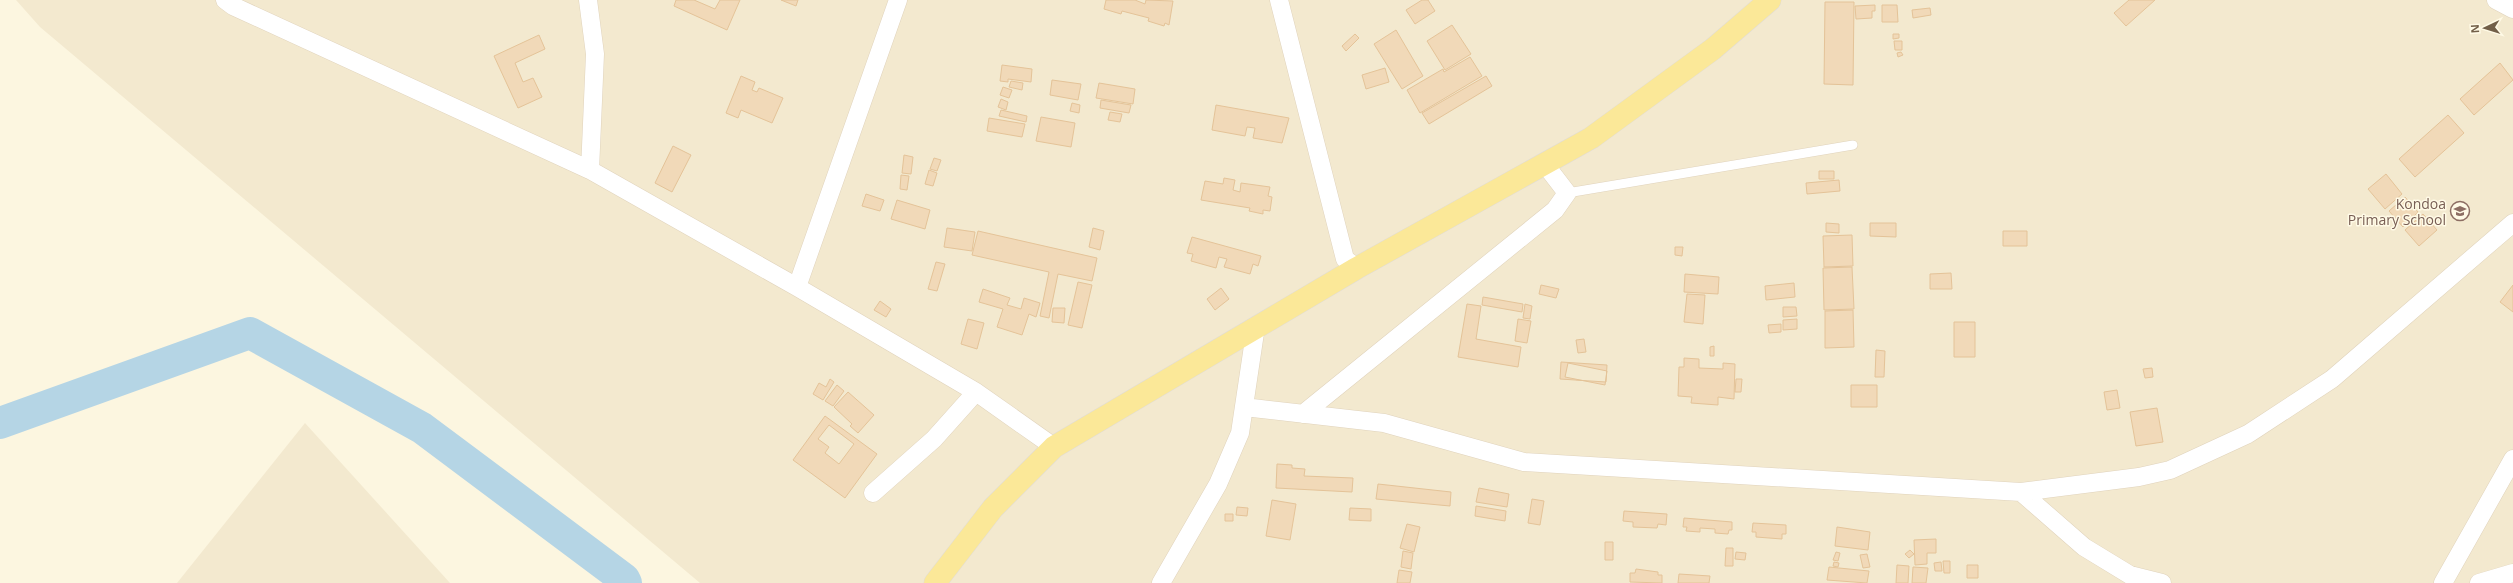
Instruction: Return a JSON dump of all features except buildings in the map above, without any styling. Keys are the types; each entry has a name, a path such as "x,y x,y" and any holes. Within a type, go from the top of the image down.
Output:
{"main road":[{"path":"935,583 993,508 1054,447 1256,326 1544,163 1591,138 1713,49 1770,0"}],"street":[{"path":"225,0 233,6 590,170 797,287 976,392 1054,447"},
{"path":"588,0 595,54 590,170"},
{"path":"797,287 898,0"},
{"path":"1279,0 1345,259 1357,268"},
{"path":"2496,0 2513,8"},
{"path":"1303,414 1555,210 1567,193 1544,163"},
{"path":"1244,407 1384,423 1524,462 2021,492 2139,477 2170,470 2248,434 2332,379 2513,222"},
{"path":"1160,583 1218,484 1240,433 1256,326"},
{"path":"873,493 934,439 976,392"},
{"path":"2443,583 2513,459"},
{"path":"2021,492 2084,547 2125,579 2162,583"},
{"path":"2478,583 2513,573"}],"lane":[{"path":"1567,193 1853,145"}],"shaded area":[{"path":"16,0 2513,0 2513,583 700,583 40,27"},
{"path":"305,423 450,583 177,583"}],"waterway":[{"path":"0,423 250,333 422,428 624,579 626,583"}],"place":[{"name":"Kondoa Primary School","path":"2460,211"}]}
